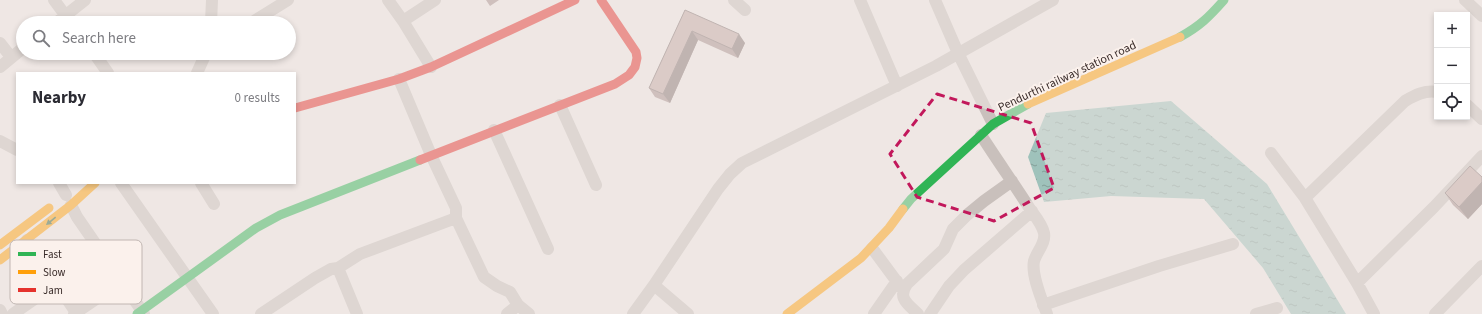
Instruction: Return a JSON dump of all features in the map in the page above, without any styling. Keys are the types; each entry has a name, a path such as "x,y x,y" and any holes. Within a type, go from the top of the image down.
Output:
{"street":[{"path":"54,0 62,16"},
{"path":"69,16 85,0"},
{"path":"211,16 212,0"},
{"path":"262,16 288,0"},
{"path":"388,0 403,21 431,67"},
{"path":"403,21 435,0"},
{"path":"296,108 399,79 431,67 575,0"},
{"path":"135,304 141,313 256,228 280,215 494,130 615,84 624,79 632,72 636,65 638,60 636,52 601,0"},
{"path":"734,0 745,10"},
{"path":"860,0 897,86"},
{"path":"935,0 958,53 993,124"},
{"path":"633,314 718,188 742,163 897,86 1053,0"},
{"name":"Pendurthi railway station road","path":"787,314 872,248 911,199 993,124 1020,108 1074,83 1175,40 1194,29 1207,19 1224,0"},
{"path":"1465,0 1482,16"},
{"path":"0,43 11,57"},
{"path":"0,67 16,53"},
{"path":"99,60 107,72"},
{"path":"197,72 203,60"},
{"path":"399,79 431,155 456,208 456,218 484,277 496,286 510,292 518,305 529,314"},
{"path":"1305,198 1405,101 1415,94 1434,91"},
{"path":"560,105 596,185"},
{"path":"1470,109 1482,119"},
{"path":"494,130 548,249"},
{"path":"981,135 1042,226 1044,238 1034,262 1035,277 1045,309 1160,266 1233,244"},
{"path":"0,141 16,149"},
{"path":"1271,153 1305,198 1357,283 1374,314"},
{"path":"1357,283 1434,207 1482,156"},
{"path":"874,314 900,285 907,284 944,249 953,229 967,215 984,201 1012,182"},
{"path":"59,184 62,201 77,218 92,240"},
{"path":"122,184 213,314"},
{"path":"202,184 214,204"},
{"path":"0,245 62,201 93,185"},
{"path":"27,240 62,201"},
{"path":"930,314 950,286 964,270 1032,211"},
{"path":"262,314 315,278 331,269 338,268 360,254 456,218"},
{"path":"872,248 900,285 904,299 918,314"},
{"path":"0,260 10,253"},
{"path":"1435,314 1482,266"},
{"path":"338,268 357,314"},
{"path":"654,285 688,314"},
{"path":"13,314 27,304"},
{"path":"69,304 76,314 90,304"},
{"path":"507,314 518,305"},
{"path":"1256,314 1277,308"},
{"path":"0,310 2,314"}],"highlighted area":[{"path":"937,94 1031,123 1054,188 994,221 917,197 890,154"}],"water":[{"path":"1171,101 1267,184 1346,314 1291,314 1263,268 1204,199 1111,196 1044,202 1028,157 1046,113"}],"building":[{"path":"685,10 739,34 732,49 692,31 663,94 649,88"},
{"path":"1470,166 1482,177 1482,182 1459,207 1445,193"}],"traffic: fast":[{"path":"1180,37 1204,21 1224,0"},
{"path":"903,209 911,199 993,124 1028,104"},
{"path":"137,314 256,228 280,215 420,160"}],"traffic: slow":[{"path":"1028,104 1180,37"},
{"path":"26,240 71,205 94,184"},
{"path":"0,245 49,208"},
{"path":"787,314 861,258 889,228 903,209"},
{"path":"0,260 10,252"}],"traffic: jam":[{"path":"296,108 399,79 431,67 575,0"},
{"path":"420,160 615,84 629,75 635,67 637,58 636,52 601,0"}]}
